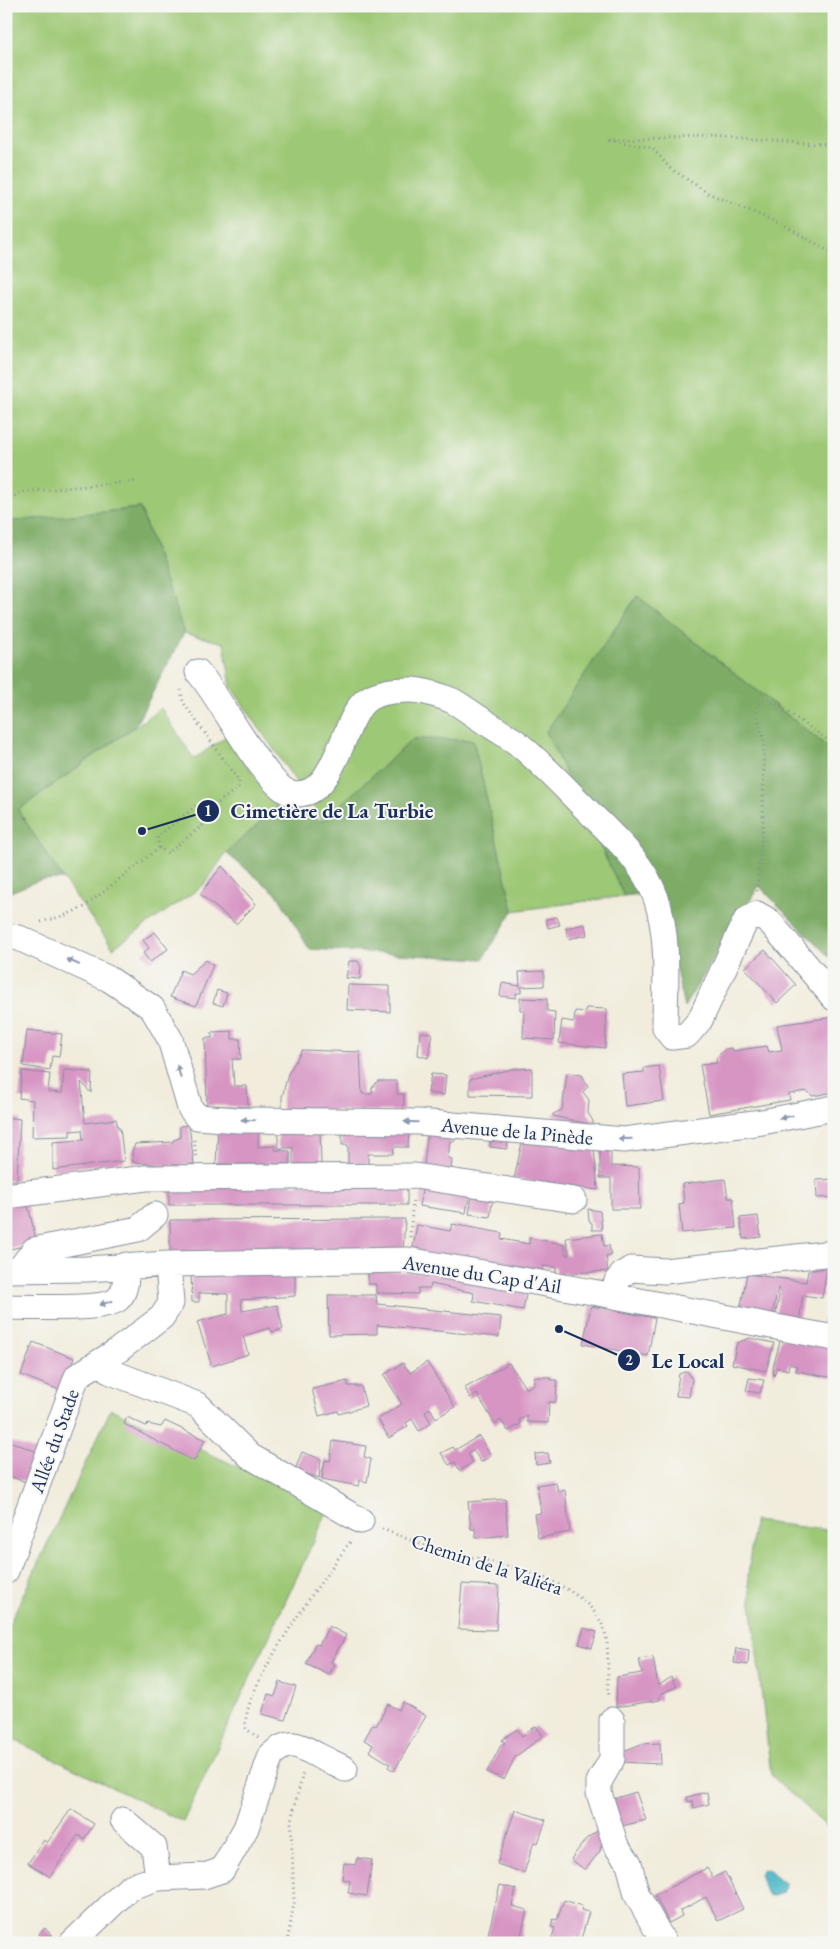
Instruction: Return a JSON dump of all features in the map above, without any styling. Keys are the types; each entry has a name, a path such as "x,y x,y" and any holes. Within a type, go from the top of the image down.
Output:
{"street":[{"path":"198,672 233,720 263,770 280,787 290,793 303,794 315,789 337,760 352,718 366,701 387,690 413,690 452,701 516,743 627,850 649,881 656,898 664,934 665,1028 672,1037 687,1035 700,1020 746,920 757,914 769,921 834,998"},
{"path":"12,937 109,979 152,1008 170,1039 190,1108 197,1117"},
{"name":"Avenue de la Pinède","path":"197,1117 238,1120 419,1122 624,1140 762,1122 834,1108"},
{"path":"6,1196 146,1178 430,1176 574,1200"},
{"path":"13,1270 34,1250 138,1229 155,1215"},
{"path":"613,1296 617,1281 623,1274 632,1269 664,1271 834,1254"},
{"name":"Avenue du Cap d'Ail","path":"13,1270 168,1264 408,1260 613,1296 834,1338"},
{"name":"Allée du Stade","path":"6,1571 77,1376 100,1362 162,1317 171,1303 168,1264"},
{"path":"6,1307 104,1306 119,1298 126,1283 126,1266"},
{"path":"100,1362 111,1372 198,1405 250,1456 361,1521"},
{"path":"612,1720 612,1759 599,1782 599,1793 616,1846 629,1863 637,1896 664,1943"},
{"path":"72,1943 130,1887 158,1878 204,1876 222,1870 246,1828 271,1755 277,1750 286,1745 301,1745 346,1769"},
{"path":"122,1820 154,1847 158,1878"}],"path":[{"path":"834,145 712,137 607,139 652,148 670,168 708,193 781,224 834,254"},
{"path":"6,501 22,492 138,481"},
{"path":"757,914 757,878 763,825 764,742 757,714 757,704 768,699 834,744"},
{"path":"159,848 168,853 208,821 210,809 238,788"},
{"path":"159,848 157,837 197,805 210,809"},
{"path":"12,937 37,923 66,915 84,907 159,848"},
{"path":"197,1117 193,1134 199,1177"},
{"path":"277,1750 246,1729 245,1720 262,1675 356,1533 361,1521"},
{"name":"Chemin de la Valiéra","path":"361,1521 419,1543 481,1558 569,1588 603,1626 607,1644 606,1676 612,1720"},
{"path":"286,1943 294,1903 291,1820 298,1786 311,1751"}],"green space":[{"path":"6,6 834,6 834,752 637,596 546,732 624,896 513,911 473,740 413,739 323,821 231,687 224,643 184,633 140,508 6,522"},
{"path":"140,508 184,633 135,726 18,810 63,879 40,880 6,894 6,522"},
{"path":"637,596 834,752 834,962 759,886 684,1007 659,892 624,896 546,732"},
{"path":"161,708 194,759 227,736 278,807 226,853 204,885 113,948 63,879 18,810"},
{"path":"413,739 473,740 513,911 483,959 309,949 277,894 226,853 278,807 323,821"},
{"path":"111,1409 329,1508 183,1822 6,1736 6,1631"},
{"path":"754,1521 834,1531 834,1834 771,1775 748,1576"}],"water":[{"path":"767,1869 785,1884 782,1893 773,1896 767,1895 759,1874 761,1870"}],"building":[{"path":"222,866 256,904 236,924 200,894"},
{"path":"557,917 560,925 548,928 546,919"},
{"path":"585,924 587,935 568,939 566,928"},
{"path":"155,932 168,949 150,962 143,953 149,948 143,940"},
{"path":"765,950 796,985 777,1003 745,968"},
{"path":"206,960 213,965 196,1006 170,997 181,970 190,974"},
{"path":"349,961 358,961 361,967 360,979 346,978"},
{"path":"544,971 544,986 521,987 521,993 516,993 516,998 500,996 502,983 520,986 519,972"},
{"path":"348,985 390,986 390,1012 347,1010"},
{"path":"217,990 227,993 223,1006 213,1003"},
{"path":"520,998 547,999 547,1011 555,1012 554,1040 523,1038 524,1010 520,1010"},
{"path":"586,1008 607,1009 605,1048 559,1043 562,1020 574,1022 575,1011 585,1012"},
{"path":"834,1017 834,1092 813,1096 806,1091 789,1094 790,1100 709,1114 700,1065 717,1063 716,1058 725,1049 732,1048 733,1051 767,1046 769,1052 782,1050 777,1025"},
{"path":"27,1030 62,1034 59,1057 52,1056 50,1070 23,1066"},
{"path":"232,1031 232,1039 240,1039 241,1059 232,1059 234,1086 247,1086 248,1107 207,1105 205,1038 212,1038 212,1032"},
{"path":"420,1032 432,1033 428,1058 418,1055"},
{"path":"302,1050 360,1052 362,1094 372,1094 372,1088 378,1081 397,1081 397,1094 404,1094 403,1111 282,1110 282,1097 288,1074"},
{"path":"6,1052 11,1063 6,1074"},
{"path":"659,1066 664,1101 625,1106 622,1074 644,1072 644,1068"},
{"path":"532,1068 532,1096 470,1095 470,1079 512,1069"},
{"path":"64,1070 92,1072 91,1093 81,1082 85,1123 116,1119 118,1128 120,1128 124,1161 53,1170 53,1142 83,1140 82,1130 70,1131 70,1136 32,1137 33,1100 19,1098 22,1071 50,1074 48,1092 62,1093"},
{"path":"567,1073 582,1075 588,1086 583,1092 589,1100 588,1113 593,1121 593,1125 553,1116 553,1114 562,1110"},
{"path":"431,1074 446,1075 444,1095 428,1093"},
{"path":"6,1117 20,1119 17,1180 6,1180"},
{"path":"189,1125 194,1164 167,1166 133,1162 132,1152 135,1144 173,1142 173,1140 180,1138 180,1126"},
{"path":"218,1127 258,1128 258,1147 275,1146 275,1150 290,1151 290,1164 216,1164"},
{"path":"278,1128 320,1129 321,1164 293,1164 293,1148 278,1148"},
{"path":"349,1129 409,1129 408,1147 394,1147 393,1154 368,1154 368,1164 348,1164 348,1145 342,1145 342,1134 348,1134"},
{"path":"428,1129 456,1132 455,1141 450,1141 448,1158 452,1159 451,1171 424,1165"},
{"path":"491,1136 509,1137 507,1149 490,1147"},
{"path":"523,1138 594,1148 598,1190 514,1179"},
{"path":"600,1148 611,1148 611,1166 639,1167 640,1209 611,1209 611,1178 600,1178"},
{"path":"725,1179 728,1198 733,1198 736,1228 682,1233 679,1204 684,1203 682,1184"},
{"path":"834,1179 834,1197 817,1198 816,1180"},
{"path":"169,1184 407,1184 407,1205 169,1205"},
{"path":"423,1186 493,1197 490,1217 469,1214 472,1197 469,1197 466,1213 419,1206"},
{"path":"26,1198 37,1243 6,1250 6,1207"},
{"path":"588,1209 600,1211 602,1230 592,1230"},
{"path":"758,1216 761,1237 743,1239 740,1218"},
{"path":"405,1219 403,1252 170,1254 170,1220"},
{"path":"452,1224 502,1233 501,1239 529,1244 529,1238 553,1242 564,1245 566,1255 569,1255 566,1238 602,1234 604,1246 609,1245 611,1256 606,1257 608,1271 556,1274 556,1267 543,1266 542,1274 412,1252 417,1225 450,1231"},
{"path":"827,1268 822,1298 803,1295 799,1321 775,1317 780,1291 778,1288 772,1316 740,1310 747,1274 806,1282 808,1271"},
{"path":"368,1271 422,1272 527,1290 523,1310 473,1301 474,1293 431,1284 430,1288 418,1288 418,1294 376,1293 376,1284 368,1284"},
{"path":"295,1272 295,1296 241,1300 242,1311 277,1305 283,1329 272,1332 270,1328 243,1336 248,1354 212,1366 197,1322 228,1314 228,1294 199,1293 199,1302 192,1302 191,1273"},
{"path":"328,1295 376,1295 377,1304 501,1317 499,1337 377,1325 377,1334 329,1335"},
{"path":"834,1299 834,1327 828,1326"},
{"path":"591,1306 655,1318 648,1356 583,1344"},
{"path":"750,1338 774,1343 766,1371 732,1364 737,1343"},
{"path":"781,1338 834,1344 834,1378 796,1371 797,1366 789,1364 788,1370 777,1367 774,1376 773,1367"},
{"path":"33,1342 74,1358 62,1391 21,1375"},
{"path":"427,1362 455,1407 436,1418 430,1408 425,1412 431,1423 419,1431 412,1419 406,1423 408,1426 389,1438 378,1419 402,1404 384,1375 403,1363 410,1373"},
{"path":"509,1363 526,1389 534,1384 534,1377 550,1377 550,1380 557,1380 556,1402 549,1402 548,1423 527,1422 527,1415 519,1420 521,1424 508,1431 501,1420 495,1424 477,1394 470,1398 465,1388"},
{"path":"687,1371 692,1379 689,1397 676,1396 679,1374"},
{"path":"749,1378 764,1380 760,1393 746,1391"},
{"path":"348,1381 348,1386 361,1386 366,1406 339,1414 338,1411 319,1416 312,1389"},
{"path":"127,1417 146,1426 148,1424 161,1427 165,1421 205,1440 194,1461 124,1424"},
{"path":"479,1436 491,1456 481,1462 473,1450 468,1454 473,1462 460,1471 455,1462 449,1465 441,1453 453,1447 455,1450"},
{"path":"6,1440 38,1452 26,1482 6,1475"},
{"path":"333,1441 366,1446 364,1457 371,1459 367,1482 360,1480 359,1486 322,1479 325,1460 330,1461"},
{"path":"302,1452 321,1459 319,1478 295,1470"},
{"path":"548,1453 550,1463 536,1465 535,1454"},
{"path":"556,1482 558,1492 565,1490 570,1532 538,1538 534,1514 541,1513 537,1485"},
{"path":"505,1499 508,1535 476,1538 475,1529 471,1529 468,1502"},
{"path":"462,1584 499,1586 496,1630 458,1629"},
{"path":"329,1626 346,1635 331,1662 335,1664 329,1675 306,1664 315,1644 319,1645"},
{"path":"584,1628 597,1632 592,1648 579,1644"},
{"path":"736,1648 749,1650 748,1665 734,1663"},
{"path":"653,1657 658,1686 671,1677 676,1687 660,1694 660,1700 616,1707 617,1677 642,1673 639,1659"},
{"path":"280,1682 296,1687 285,1720 262,1714 268,1694 275,1696"},
{"path":"403,1702 426,1716 394,1771 388,1767 390,1764 369,1751 373,1745 364,1740 373,1724 376,1726 388,1704 399,1710"},
{"path":"536,1726 543,1736 515,1757 504,1780 487,1772 501,1745 505,1743 502,1740 517,1729 522,1736"},
{"path":"660,1743 661,1764 620,1762 624,1751 641,1744"},
{"path":"636,1792 646,1820 618,1827 610,1800"},
{"path":"707,1792 709,1804 694,1808 693,1801 688,1802 687,1797"},
{"path":"71,1809 94,1824 84,1839 78,1835 50,1877 28,1863 44,1840 47,1843"},
{"path":"515,1810 546,1820 538,1843 534,1842 524,1873 497,1864"},
{"path":"600,1829 603,1837 600,1851 585,1870 571,1859 586,1839"},
{"path":"357,1858 372,1860 367,1896 348,1893 350,1881 342,1879 344,1863 355,1865"},
{"path":"707,1868 713,1878 725,1872 743,1909 718,1921 706,1897 680,1911 682,1916 669,1923 655,1895"},
{"path":"500,1885 516,1889 512,1906 527,1910 519,1943 486,1943"},
{"path":"564,1900 582,1906 581,1910 589,1912 581,1939 576,1937 574,1943 550,1943 555,1928 551,1927 553,1919 557,1920"},
{"path":"45,1928 54,1938 49,1943 39,1934"}],"place":[{"name":"Cimetière de La Turbie","path":"142,831"},
{"name":"Le Local","path":"559,1329"}]}
